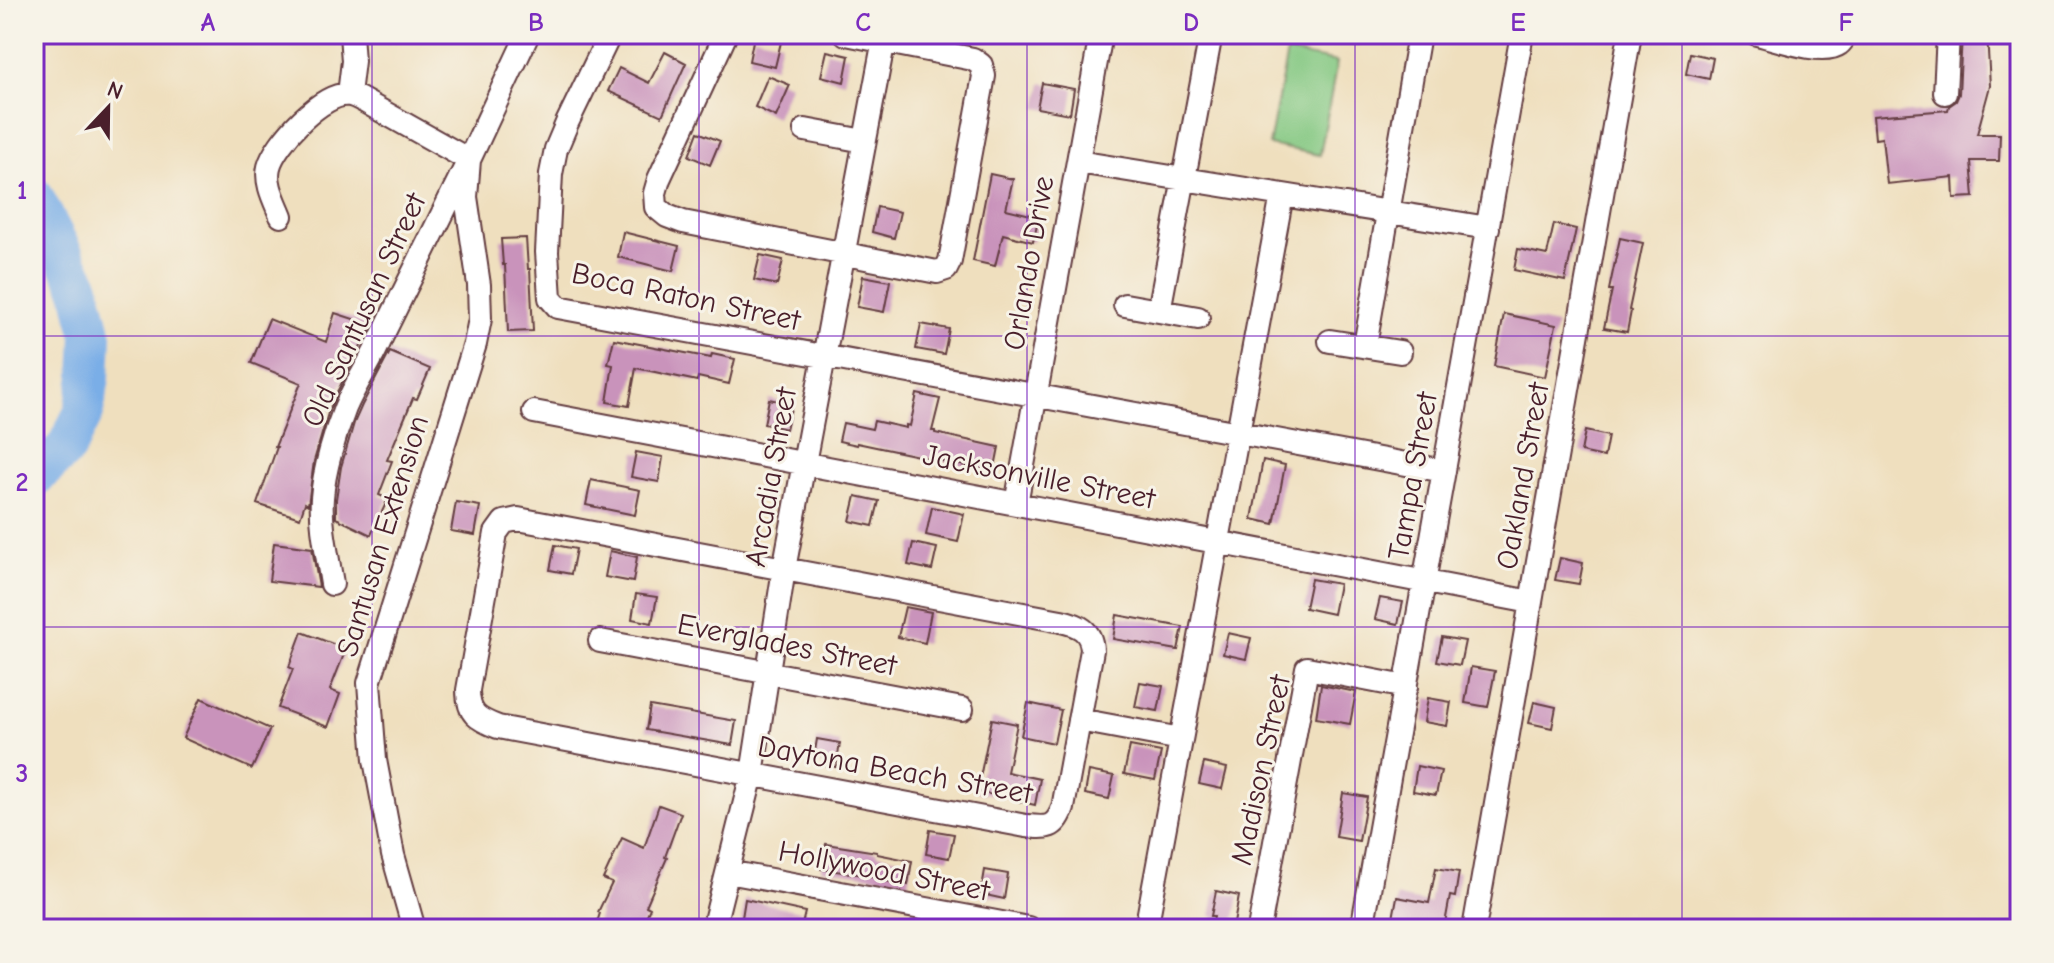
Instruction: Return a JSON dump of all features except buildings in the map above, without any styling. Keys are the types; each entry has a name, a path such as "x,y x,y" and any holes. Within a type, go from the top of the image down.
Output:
{"street":[{"path":"349,94 353,61 351,34"},
{"name":"Old Santusan Street","path":"332,584 322,498 328,464 345,409 364,369 373,358 528,34"},
{"name":"Boca Raton Street","path":"610,34 556,149 551,174 547,252 550,298 558,307 1444,471"},
{"path":"726,34 659,179 655,193 656,207 667,216 683,222 937,272 946,269 984,76 981,65 973,59 884,38 846,34"},
{"name":"Orlando Drive","path":"1016,504 1101,34"},
{"path":"1159,311 1211,34"},
{"path":"1365,346 1419,34"},
{"name":"Tampa Street","path":"1362,929 1522,34"},
{"name":"Oakland Street","path":"1474,929 1630,34"},
{"path":"1757,34 1829,49 1840,44 1846,34"},
{"path":"1945,93 1948,34"},
{"name":"Arcadia Street","path":"713,929 752,774 784,569 884,38"},
{"path":"281,216 268,177 279,146 319,106 336,97 349,94 469,160"},
{"path":"805,130 864,141"},
{"name":"Santusan Extension","path":"414,929 393,855 375,760 369,683 475,344 480,319 479,285 466,197 469,160"},
{"path":"1078,162 1488,228"},
{"path":"1146,929 1282,195"},
{"path":"1125,305 1198,318"},
{"path":"1330,341 1400,352"},
{"name":"Jacksonville Street","path":"534,412 1531,602"},
{"name":"Daytona Beach Street","path":"533,520 1061,621 1085,629 1091,640 1092,650 1079,720 1063,808 1058,820 1051,826 1040,828 498,727 472,714 468,702 496,533 504,522 533,520"},
{"name":"Everglades Street","path":"600,641 962,709"},
{"name":"Madison Street","path":"1259,929 1307,668 1406,687"},
{"path":"1079,720 1181,739"},
{"name":"Hollywood Street","path":"728,872 1028,928"}],"green space":[{"path":"1293,34 1359,34 1357,45"},
{"path":"1287,52 1337,62 1320,155 1269,145"}],"waterway":[{"path":"34,197 80,287 92,336 84,412 66,448 34,478"}]}
